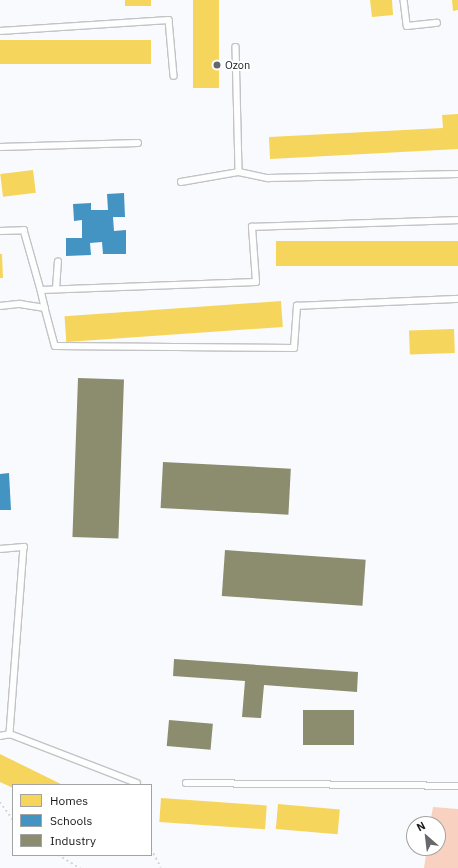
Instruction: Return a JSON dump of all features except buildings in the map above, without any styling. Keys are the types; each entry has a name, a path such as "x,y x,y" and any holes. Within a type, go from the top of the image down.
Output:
{"lane":[{"path":"404,0 407,26 436,23"},
{"path":"0,30 169,20 174,76"},
{"path":"236,47 240,172"},
{"path":"0,147 138,143"},
{"path":"181,182 240,172 268,178 458,174"},
{"path":"41,290 256,282 252,227 458,220"},
{"path":"0,231 24,230 55,346 294,348 297,306 458,299"},
{"path":"56,289 58,262"},
{"path":"0,306 20,304 45,308"},
{"path":"0,549 24,547 10,734"},
{"path":"0,736 10,734 137,783"},
{"path":"186,783 458,786"}],"path":[{"path":"0,802 12,819"},
{"path":"152,851 161,868"},
{"path":"60,856 80,868"}],"shaded area":[{"path":"433,807 458,809 458,868 424,868 426,856 446,856 446,816 431,816"}],"place":[{"name":"Ozon","path":"217,65"}]}
